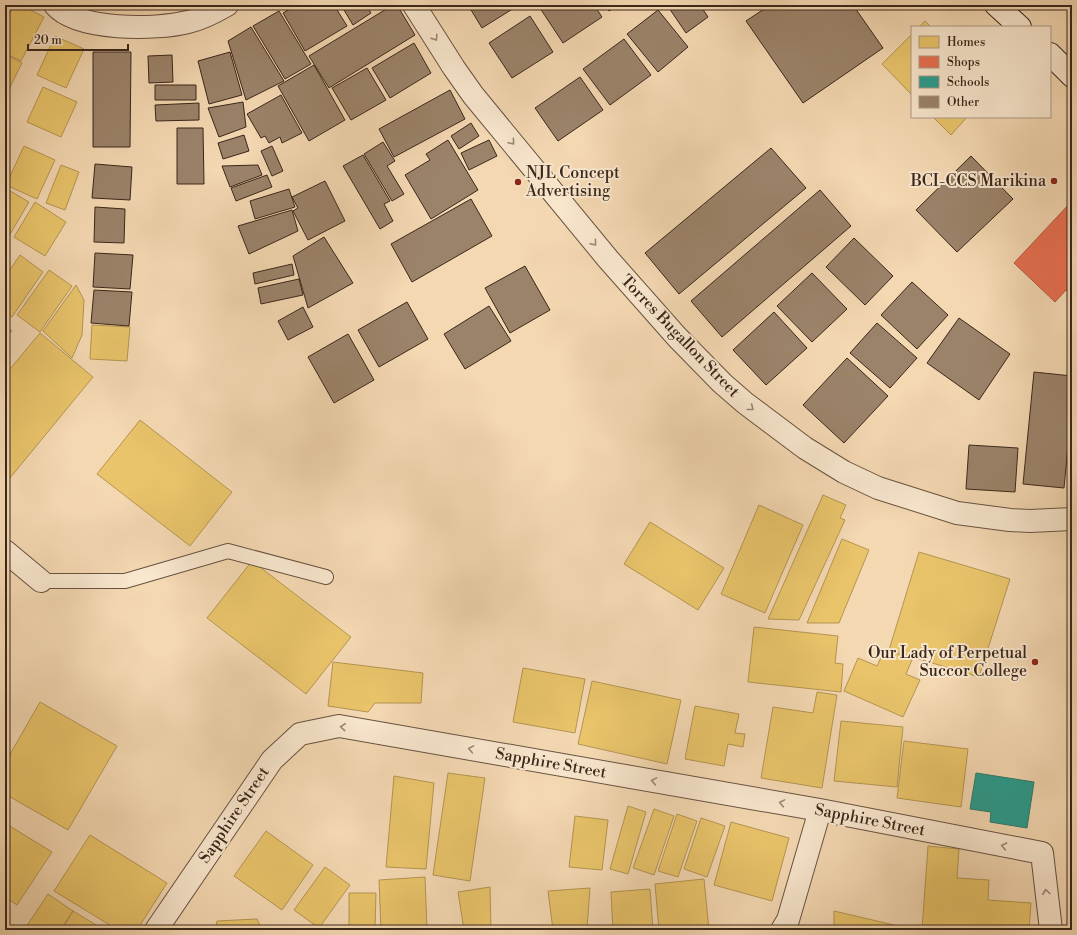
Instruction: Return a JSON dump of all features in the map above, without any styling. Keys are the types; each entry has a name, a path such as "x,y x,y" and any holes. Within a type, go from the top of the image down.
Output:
{"street":[{"path":"55,5 60,11 83,20 124,27 141,28 188,22 211,14 227,5"},
{"name":"Torres Bugallon Street","path":"414,5 473,96 608,259 677,337 722,383 745,403 805,448 844,472 878,488 957,513 1030,521 1072,519"},
{"path":"996,5 1019,26"},
{"path":"1051,55 1072,76"},
{"path":"5,551 41,582"},
{"name":"Sapphire Street","path":"156,930 272,760 300,734 339,726 820,810 1042,853 1051,930"},
{"path":"782,930 788,920 820,810"}],"lane":[{"path":"41,582 125,581 228,551 326,577"}],"building: Homes":[{"path":"14,5 21,5 44,17 21,61 5,53 5,23"},
{"path":"925,21 930,26 920,26"},
{"path":"911,35 911,94 882,64"},
{"path":"55,36 84,49 66,88 37,75"},
{"path":"5,54 22,63 6,95 5,95"},
{"path":"43,87 77,102 61,137 27,122"},
{"path":"934,118 966,118 951,135"},
{"path":"24,146 55,160 37,199 6,185"},
{"path":"61,165 79,172 65,210 46,203"},
{"path":"5,188 29,202 9,236 5,234"},
{"path":"35,202 66,222 45,256 14,237"},
{"path":"20,255 43,272 12,317 5,313 5,277"},
{"path":"49,270 72,286 40,332 17,315"},
{"path":"76,285 84,300 82,335 72,358 43,331"},
{"path":"5,325 12,331 5,338"},
{"path":"92,325 130,327 127,361 90,359"},
{"path":"40,333 93,377 5,484 5,375"},
{"path":"140,420 232,492 190,546 97,474"},
{"path":"823,495 846,505 840,518 845,520 799,620 768,619"},
{"path":"759,505 803,525 765,613 721,594"},
{"path":"650,522 724,568 698,610 624,564"},
{"path":"842,539 869,550 839,623 807,623"},
{"path":"919,552 1010,579 979,677 889,650"},
{"path":"252,561 351,637 306,694 207,618"},
{"path":"754,627 838,636 835,663 843,664 841,692 748,682"},
{"path":"885,649 912,660 906,674 920,680 903,717 844,691 858,658 877,666"},
{"path":"333,662 423,673 421,703 375,703 368,712 328,706"},
{"path":"523,668 585,679 575,733 513,722"},
{"path":"592,681 681,700 667,764 578,744"},
{"path":"817,692 837,695 822,788 761,778 773,707 813,713"},
{"path":"40,702 117,746 68,830 5,794 5,763"},
{"path":"695,706 739,714 735,733 745,734 743,747 728,744 724,766 685,759"},
{"path":"841,721 903,727 897,787 834,781"},
{"path":"904,741 968,749 961,807 897,798"},
{"path":"448,773 485,778 470,881 433,875"},
{"path":"394,776 434,783 426,869 386,867"},
{"path":"628,806 646,812 628,874 610,869"},
{"path":"654,809 674,816 654,875 633,868"},
{"path":"677,814 697,821 678,877 658,871"},
{"path":"575,816 608,820 602,870 569,867"},
{"path":"701,818 725,826 707,877 684,869"},
{"path":"731,822 789,838 772,901 714,885"},
{"path":"8,825 52,852 17,905 5,897 5,830"},
{"path":"266,831 313,865 282,910 234,876"},
{"path":"90,835 167,883 137,930 118,930 54,891"},
{"path":"928,846 959,849 957,878 989,880 988,900 1031,903 1029,930 922,930"},
{"path":"325,867 350,885 319,928 294,910"},
{"path":"425,877 427,930 381,930 379,880"},
{"path":"704,879 709,930 659,930 655,884"},
{"path":"490,887 491,928 483,930 464,930 458,892"},
{"path":"590,888 587,930 553,930 548,891"},
{"path":"650,889 653,930 613,930 611,892"},
{"path":"349,893 376,893 375,930 349,930"},
{"path":"48,894 73,911 60,930 24,930"},
{"path":"73,911 96,925 94,930 62,930"},
{"path":"834,911 911,929 911,930 834,930"},
{"path":"257,919 262,930 215,930 217,921"},
{"path":"103,926 110,930 100,930"}],"building: Shops":[{"path":"1072,201 1072,296 1066,290 1055,302 1014,263"}],"building: Schools":[{"path":"976,773 1034,782 1027,828 990,822 991,812 970,809"}],"building: Other":[{"path":"297,5 334,5 347,26 305,51 283,13"},
{"path":"341,5 366,5 371,13 353,25"},
{"path":"393,5 397,5 415,35 329,88 309,56"},
{"path":"468,5 519,5 482,28"},
{"path":"538,5 594,5 602,17 563,43"},
{"path":"605,5 618,5 609,11"},
{"path":"667,5 700,5 708,17 686,33"},
{"path":"770,5 853,5 883,48 803,103 746,21"},
{"path":"658,10 688,47 658,72 627,34"},
{"path":"279,11 311,64 285,79 253,26"},
{"path":"530,16 553,52 512,78 489,43"},
{"path":"251,27 284,81 246,100 228,41"},
{"path":"624,39 651,75 610,105 583,69"},
{"path":"414,43 431,73 390,98 372,68"},
{"path":"93,52 131,52 130,147 93,147"},
{"path":"230,52 242,95 209,104 198,61"},
{"path":"172,55 173,82 149,83 148,56"},
{"path":"314,65 345,120 309,141 278,86"},
{"path":"367,68 386,100 351,120 332,88"},
{"path":"580,77 603,110 558,141 535,108"},
{"path":"155,85 196,85 196,100 155,100"},
{"path":"450,90 465,119 394,157 379,129"},
{"path":"281,95 302,133 282,143 280,137 269,143 265,136 261,138 247,114"},
{"path":"243,102 246,127 219,137 208,108"},
{"path":"199,103 199,120 156,121 155,105"},
{"path":"471,123 479,136 459,149 451,136"},
{"path":"177,128 203,128 204,184 177,184"},
{"path":"244,135 249,151 223,159 218,143"},
{"path":"448,140 478,190 431,219 405,175 430,160 426,154"},
{"path":"489,140 497,156 469,170 461,153"},
{"path":"383,142 395,161 387,166 404,194 392,201 364,154"},
{"path":"272,146 283,171 272,176 261,151"},
{"path":"771,148 806,188 679,294 645,253"},
{"path":"363,155 390,201 384,204 393,221 380,229 343,166"},
{"path":"971,156 1013,199 957,252 916,210"},
{"path":"95,164 132,167 130,200 92,198"},
{"path":"258,165 262,175 230,187 222,166"},
{"path":"267,175 272,187 236,201 231,188"},
{"path":"325,181 345,221 308,240 293,211 298,208 292,197"},
{"path":"289,189 295,207 255,219 250,201"},
{"path":"820,190 851,226 722,337 691,301"},
{"path":"471,199 492,236 412,282 391,244"},
{"path":"95,207 125,209 124,243 94,242"},
{"path":"292,210 298,231 249,254 238,226"},
{"path":"324,237 353,283 308,308 293,256"},
{"path":"854,238 893,276 865,305 826,267"},
{"path":"95,253 133,255 130,289 93,287"},
{"path":"292,264 294,275 255,284 253,273"},
{"path":"525,266 550,310 510,333 485,288"},
{"path":"812,273 847,309 812,342 777,306"},
{"path":"299,279 303,295 261,304 258,288"},
{"path":"912,282 948,315 917,349 881,315"},
{"path":"94,290 132,292 129,326 91,323"},
{"path":"407,302 428,339 379,367 358,330"},
{"path":"489,306 511,341 465,369 444,334"},
{"path":"303,307 313,327 288,340 278,321"},
{"path":"774,312 807,348 766,385 733,350"},
{"path":"959,318 1010,354 979,400 927,363"},
{"path":"877,323 917,358 890,388 850,353"},
{"path":"348,334 374,380 334,403 308,357"},
{"path":"847,358 888,396 844,443 803,405"},
{"path":"1034,372 1072,376 1072,403 1064,488 1023,484"},
{"path":"969,445 1018,448 1015,492 966,489"}],"place":[{"name":"BCI-CCS Marikina","path":"1054,181"},
{"name":"NJL Concept Advertising","path":"518,182"},
{"name":"Our Lady of Perpetual Succor College","path":"1035,662"}]}
